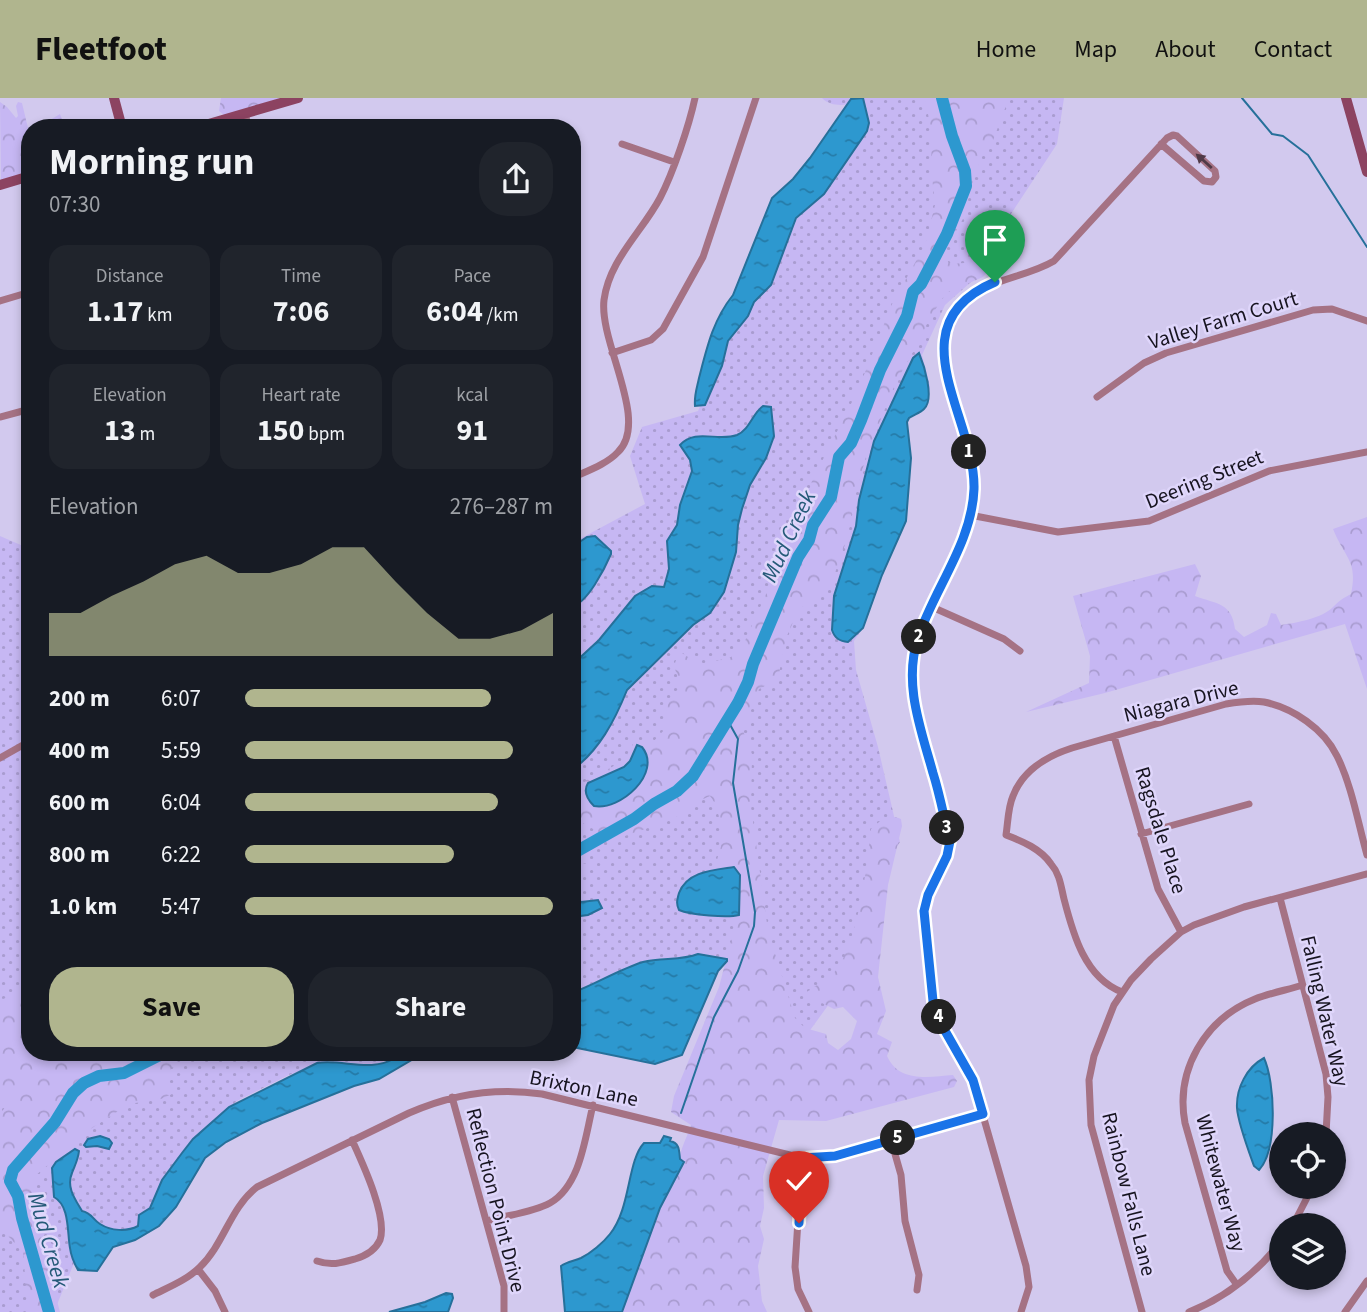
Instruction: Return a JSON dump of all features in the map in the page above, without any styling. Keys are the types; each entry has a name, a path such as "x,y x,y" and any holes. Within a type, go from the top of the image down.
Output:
{"street":[{"path":"114,98 120,119"},
{"path":"226,119 298,98"},
{"path":"581,474 620,452 630,432 629,412 612,353 604,310 608,284 613,269 661,197 695,98"},
{"path":"612,353 651,340 663,329 703,257 756,98"},
{"path":"1346,98 1367,173"},
{"path":"246,113 246,119"},
{"path":"1021,1312 1029,1280 973,1080 944,1029 933,1001 924,911 928,895 947,856 950,841 916,710 912,670 918,638 970,515 974,491 973,469 943,355 944,342 953,316 966,299 978,289 1054,261 1161,144 1172,135 1177,136 1215,171 1216,177 1212,182 1205,181 1161,144"},
{"path":"622,144 674,162"},
{"path":"0,185 21,179"},
{"path":"0,301 21,295"},
{"name":"Valley Farm Court","path":"1097,397 1144,363 1166,353 1313,310 1332,309 1367,321"},
{"path":"0,417 21,411"},
{"name":"Deering Street","path":"970,515 1058,532 1149,521 1269,471 1367,452"},
{"path":"932,607 1004,639 1020,651"},
{"name":"Niagara Drive","path":"1122,992 1111,988 1100,978 1081,954 1063,898 1060,879 1053,866 1044,854 1006,835 1013,796 1024,778 1038,763 1060,751 1114,736 1245,701 1263,702 1295,714 1326,739 1336,754 1347,784 1367,855"},
{"name":"Ragsdale Place","path":"1114,736 1158,889 1181,932"},
{"path":"0,758 21,746"},
{"path":"1142,834 1249,804"},
{"name":"Rainbow Falls Lane","path":"1142,1312 1094,1146 1088,1100 1094,1056 1102,1031 1122,992 1150,959 1181,932 1219,915 1367,874"},
{"name":"Falling Water Way","path":"1280,898 1326,1073 1327,1122"},
{"name":"Whitewater Way","path":"1237,1285 1227,1271 1185,1123 1182,1103 1186,1074 1194,1054 1220,1021 1255,999 1303,985"},
{"name":"Brixton Lane","path":"153,1296 198,1269 249,1193 352,1140 433,1102 452,1097 478,1092 523,1091 593,1105 802,1158 835,1156 983,1114"},
{"name":"Reflection Point Drive","path":"452,1097 504,1286 504,1312"},
{"path":"486,1221 541,1206 562,1193 575,1173 593,1105"},
{"path":"317,1261 330,1265 363,1256 376,1247 381,1237 381,1223 370,1180 352,1140"},
{"path":"891,1140 901,1175 905,1222 919,1275 917,1290"},
{"path":"802,1158 795,1267 798,1289 809,1312"},
{"path":"1189,1312 1237,1285 1269,1256"},
{"path":"198,1269 221,1301 225,1312"},
{"path":"1345,1312 1367,1281"}],"green space":[{"path":"221,98 281,98 224,115 219,111"},
{"path":"822,98 1064,98 1057,144 1007,220 988,267 945,305 922,355 930,386 927,406 907,422 911,458 906,521 882,575 863,628 854,641 856,670 878,747 900,842 880,872 845,982 803,1040 727,959 698,954 646,961 581,989 581,538 645,504 630,456 642,427 698,411 792,197 854,104 841,105"},
{"path":"925,98 1009,98 992,143 982,155 964,217 944,252 949,264 980,262 992,267 983,277 946,293 928,321 896,382 867,453 853,504 848,536 830,587 823,595 799,609 786,638 778,679 759,689 743,731 752,754 751,807 768,931 795,1018 805,1028 826,1034 828,1043 838,1050 851,1039 857,1021 843,1007 834,1009 818,1001 807,1000 806,993 832,975 841,963 849,946 860,906 871,829 881,820 896,817 901,819 902,826 888,885 878,977 886,1011 877,1034 892,1042 887,1056 899,1071 916,1076 953,1075 957,1081 954,1087 826,1121 779,1120 763,1176 764,1208 760,1226 764,1239 758,1266 762,1301 767,1312 622,1312 660,1208 684,1162 680,1156 691,1125 671,1112 674,1096 719,987 736,922 717,860 721,846 720,821 716,805 710,796 692,804 674,819 613,840 581,822 581,793 585,781 619,763 633,744 653,742 665,729 670,700 681,687 674,666 679,651 700,665 731,657 744,643 803,512 812,481 858,390 892,304 925,245 935,205 931,167 932,135"},
{"path":"0,102 16,118 18,102 22,103 26,119 21,119 21,174 1,181"},
{"path":"1367,517 1367,689 1345,624 1105,693 1026,712 1089,683 1090,656 1073,596 1195,564 1201,576 1195,596 1227,609 1235,629 1244,637 1267,625 1271,613 1276,614 1281,625 1301,621 1323,614 1351,594 1352,566 1333,529"},
{"path":"0,536 21,545 21,1061 329,1061 289,1075 237,1101 193,1139 162,1180 150,1208 139,1215 138,1226 134,1228 109,1229 82,1211 69,1187 77,1164 77,1149 60,1159 54,1168 54,1197 66,1217 74,1263 54,1312 0,1312"},
{"path":"581,863 592,864 581,874"},
{"path":"21,981 21,1061 179,1061 170,1071 167,1081 173,1085 174,1093 161,1099 129,1104 89,1130 35,1176 42,1245 60,1312 29,1312 28,1307 33,1299 26,1286 23,1252 9,1237 1,1221 0,1115 5,1107 0,1101 0,1000 15,995"},
{"path":"329,1061 385,1061 369,1066"}],"water":[{"path":"863,98 869,123 867,131 824,194 796,218 771,285 754,302 748,316 728,341 722,366 705,405 695,406 697,388 712,334 720,314 733,295 772,198 793,179 810,158 851,99"},
{"path":"919,353 928,382 929,398 924,409 907,422 911,458 906,521 882,575 863,628 848,642 843,641 836,637 832,630 834,596 856,526 859,500 874,441 913,358"},
{"path":"763,406 771,407 774,436 766,458 750,485 742,509 736,552 724,592 710,613 693,625 627,690 605,734 581,763 581,657 599,640 635,596 652,586 664,587 669,569 667,541 677,525 680,505 692,471 690,460 680,445 693,437 737,435 745,429"},
{"path":"595,536 611,554 600,576 581,602 581,541"},
{"path":"637,745 642,747 647,757 647,768 636,788 615,803 594,806 586,795 588,783 624,767 630,761"},
{"path":"734,867 740,875 739,915 709,916 679,910 679,893 688,880 702,873"},
{"path":"598,900 602,908 581,916 581,902"},
{"path":"698,954 727,961 718,971 682,1055 655,1064 581,1049 581,989 643,962"},
{"path":"1264,1058 1268,1069 1273,1116 1273,1122 1269,1122 1269,1147 1259,1170 1254,1166 1244,1137 1237,1100 1248,1073"},
{"path":"410,1061 379,1079 354,1086 262,1123 226,1142 205,1158 176,1207 159,1226 135,1240 113,1247 97,1271 78,1270 70,1251 65,1213 54,1197 52,1168 75,1149 79,1151 70,1183 72,1193 82,1211 109,1228 134,1228 138,1226 139,1215 150,1208 162,1180 193,1139 229,1107 317,1063 376,1065"},
{"path":"100,1136 112,1143 109,1149 84,1145 88,1139"},
{"path":"664,1136 671,1138 670,1141 677,1145 680,1159 684,1162 660,1208 622,1312 565,1312 561,1266 589,1253 610,1234 622,1211 639,1151 644,1143 660,1143"},
{"path":"446,1293 452,1294 453,1298 448,1312 389,1312 425,1302"}],"waterway":[{"name":"Mud Creek","path":"581,849 677,791 693,776 738,703 798,557 809,540 813,525 831,497 839,457 851,443 880,370 907,316 913,292 921,284 947,234 966,186 965,171 942,98"},
{"path":"1242,98 1272,134 1283,136 1308,155 1367,247"},
{"path":"681,1113 714,1017 738,971 754,926 755,912 733,783 738,739 728,721"},
{"name":"Mud Creek","path":"49,1312 18,1196 10,1181 13,1170 55,1122 73,1093 84,1083 99,1076 124,1073 148,1061"}],"route":[{"path":"799,1223 802,1158 835,1156 983,1114 973,1080 944,1029 933,1001 924,911 928,895 947,856 950,841 913,698 912,670 918,638 967,526 974,491 973,469 944,361 944,342 953,316 966,299 978,289 995,282"}]}
